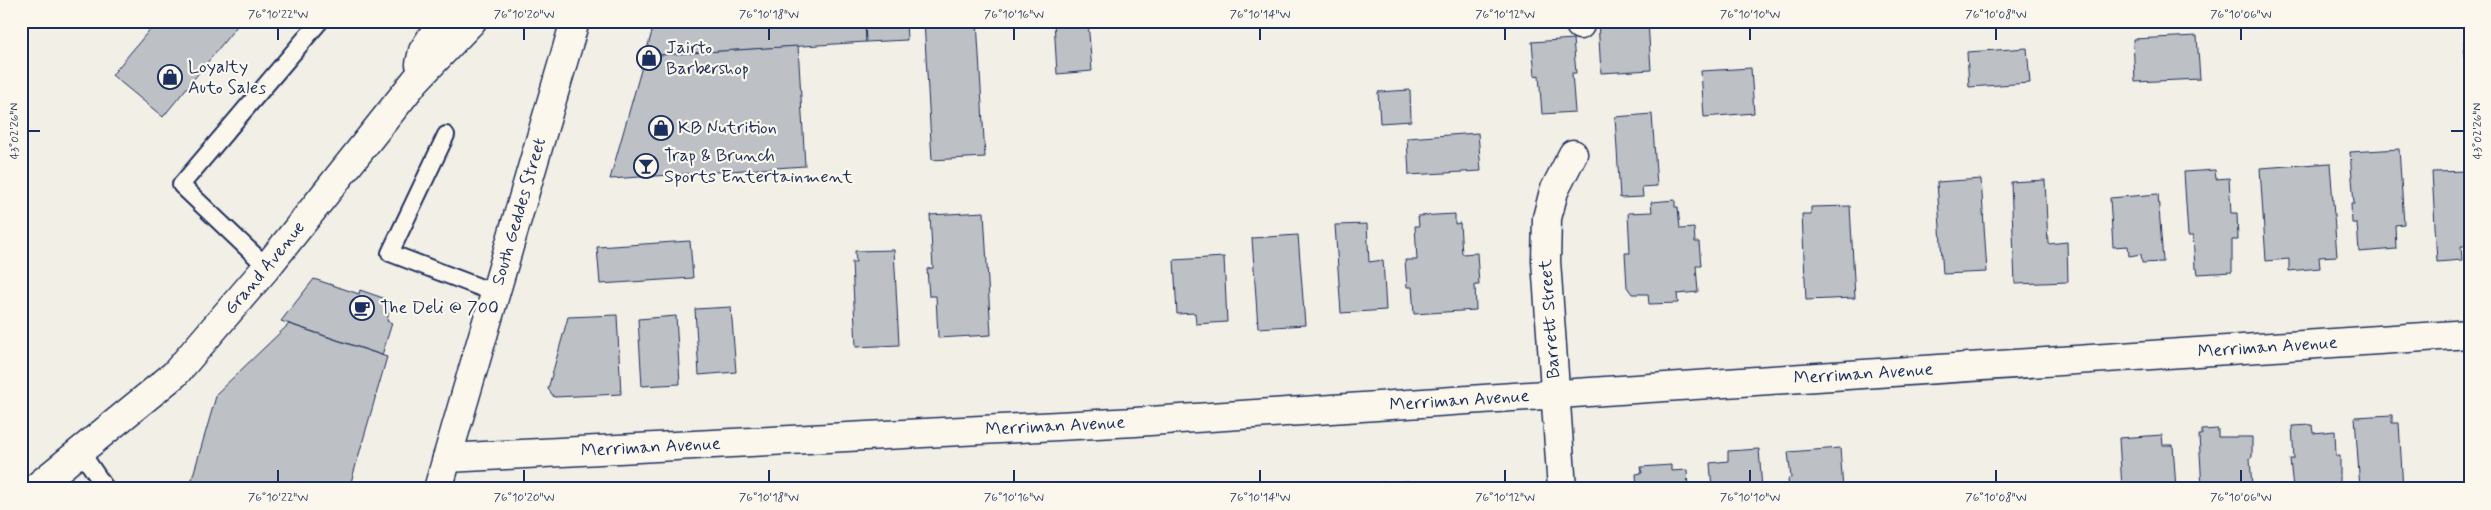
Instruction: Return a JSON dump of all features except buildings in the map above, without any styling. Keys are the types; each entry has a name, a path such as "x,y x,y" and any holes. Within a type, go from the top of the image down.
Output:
{"street":[{"path":"416,80 423,52 442,21"},
{"name":"Grand Avenue","path":"34,489 176,374 267,267 416,80 472,21"},
{"name":"South Geddes Street","path":"438,489 575,21"},
{"name":"Barrett Street","path":"1562,489 1546,261 1547,218 1554,191 1573,154"},
{"name":"Merriman Avenue","path":"447,458 1135,422 2470,334"}],"lane":[{"path":"267,267 181,185 320,21"},
{"path":"446,135 390,253 495,293"},
{"path":"80,452 106,489"}],"place":[{"name":"Jairto Barbershop","path":"649,58"},
{"name":"Loyalty Auto Sales","path":"170,77"},
{"name":"KB Nutrition","path":"661,128"},
{"name":"Trap & Brunch Sports Entertainment","path":"646,166"},
{"name":"The Deli @ 700","path":"362,308"}]}
